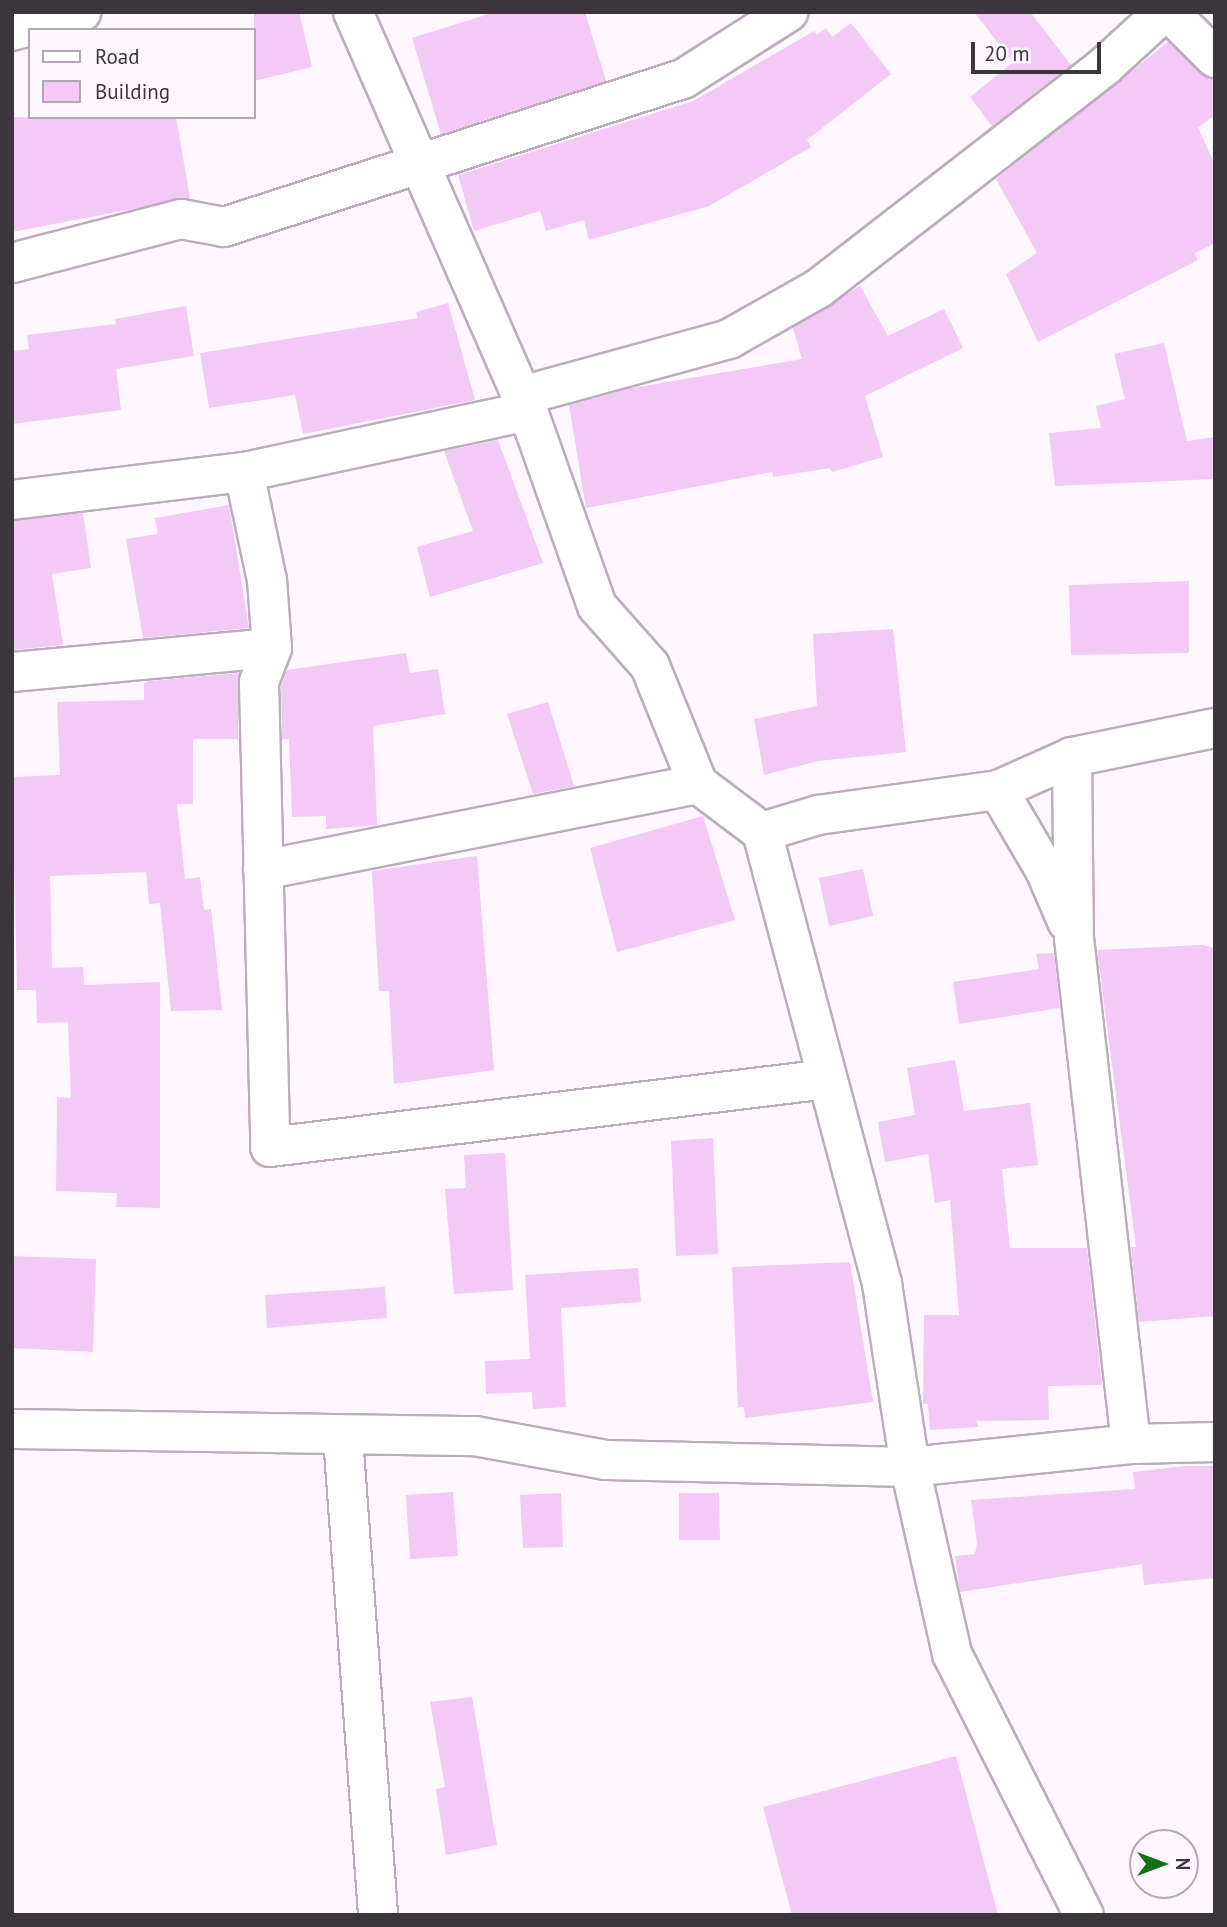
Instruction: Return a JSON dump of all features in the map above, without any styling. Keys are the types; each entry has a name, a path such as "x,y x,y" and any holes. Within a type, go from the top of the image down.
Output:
{"street":[{"path":"12,31 81,12"},
{"path":"354,12 525,404 597,606 650,666 698,784 762,832 882,1284 910,1467 952,1654 1084,1915"},
{"path":"12,263 181,219 224,226 683,79 788,12"},
{"path":"12,500 244,472 525,404 729,339 819,288 1105,66 1164,12"},
{"path":"1169,12 1215,58"},
{"path":"244,472 267,580 272,648 259,682 270,1147 827,1079"},
{"path":"12,671 272,648"},
{"path":"762,832 818,815 998,790 1072,757 1215,728"},
{"path":"1072,757 1074,938 1131,1444"},
{"path":"263,870 698,784"},
{"path":"998,790 1045,870 1074,938"},
{"path":"12,1429 186,1428 343,1437 475,1436 606,1460 910,1467 1131,1444 1215,1442"},
{"path":"343,1437 381,1893 378,1915"}],"building":[{"path":"254,12 299,12 312,67 256,81"},
{"path":"495,12 585,12 606,81 441,134 412,38"},
{"path":"974,12 1030,12 1071,65 992,126 970,97 1013,62"},
{"path":"851,23 891,74 807,140 811,147 709,206 589,240 584,220 546,231 540,211 474,231 458,175 693,101 814,31 817,35 826,28 832,37"},
{"path":"1168,42 1200,73 1215,79 1215,115 1198,128 1215,165 1215,243 1195,253 1198,260 1038,342 1006,274 1037,253 996,179"},
{"path":"12,117 176,119 190,198 12,232"},
{"path":"860,286 888,336 944,309 963,348 865,396 883,457 832,472 830,468 773,477 772,472 586,508 569,405 632,388 802,359 793,328"},
{"path":"448,303 475,400 303,434 295,395 209,408 200,353 418,318 416,312"},
{"path":"186,306 194,356 116,369 121,410 12,424 12,351 29,349 27,335 116,324 115,319"},
{"path":"1164,343 1187,441 1215,437 1215,479 1055,486 1049,433 1101,428 1096,406 1125,399 1114,354"},
{"path":"498,440 543,563 430,597 417,547 473,531 444,451"},
{"path":"229,505 249,628 143,638 126,539 158,534 155,518"},
{"path":"83,513 91,568 52,574 63,645 12,650 12,521"},
{"path":"1189,581 1189,653 1071,655 1069,585"},
{"path":"893,629 906,752 818,761 764,775 754,719 817,706 813,634"},
{"path":"406,653 410,673 438,669 445,714 373,726 377,825 326,829 326,816 292,817 289,739 282,739 281,686 287,670"},
{"path":"239,673 238,739 193,739 193,804 177,804 185,879 200,877 204,910 211,909 222,1010 171,1011 160,903 149,904 146,872 50,876 52,968 83,967 84,985 160,982 160,1208 116,1207 117,1193 56,1191 57,1097 71,1098 68,1022 37,1023 36,990 17,990 12,777 60,775 57,702 144,700 144,683 150,681"},
{"path":"548,702 574,786 533,794 507,714"},
{"path":"703,816 735,920 617,952 590,848"},
{"path":"477,856 494,1070 394,1084 389,991 379,991 372,871"},
{"path":"863,869 873,916 829,926 819,878"},
{"path":"1203,945 1215,948 1215,1316 1139,1322 1131,1247 1136,1247 1097,950"},
{"path":"1054,953 1060,1008 959,1024 953,982 1039,969 1036,954"},
{"path":"955,1060 964,1111 1030,1103 1038,1165 1002,1169 1010,1248 1087,1248 1102,1385 1048,1386 1049,1420 977,1421 978,1427 930,1430 928,1404 923,1404 924,1315 959,1315 950,1200 935,1203 928,1154 885,1162 878,1122 915,1115 907,1068"},
{"path":"713,1138 718,1254 676,1256 671,1141"},
{"path":"505,1153 513,1290 454,1294 445,1189 466,1188 464,1155"},
{"path":"12,1256 96,1259 93,1352 12,1348"},
{"path":"850,1262 873,1402 745,1418 744,1407 738,1407 732,1267"},
{"path":"638,1268 641,1302 561,1308 566,1407 533,1409 532,1392 486,1394 485,1361 530,1359 525,1275"},
{"path":"385,1287 387,1318 267,1328 265,1295"},
{"path":"1185,1466 1215,1466 1215,1578 1144,1585 1142,1564 960,1592 955,1556 975,1554 977,1543 971,1500 1135,1489 1133,1472"},
{"path":"453,1492 458,1556 410,1559 406,1495"},
{"path":"561,1493 563,1547 523,1548 520,1495"},
{"path":"679,1493 719,1493 720,1540 679,1540"},
{"path":"472,1697 497,1845 446,1855 436,1789 445,1787 430,1702"},
{"path":"956,1756 998,1915 792,1915 763,1807"}]}
